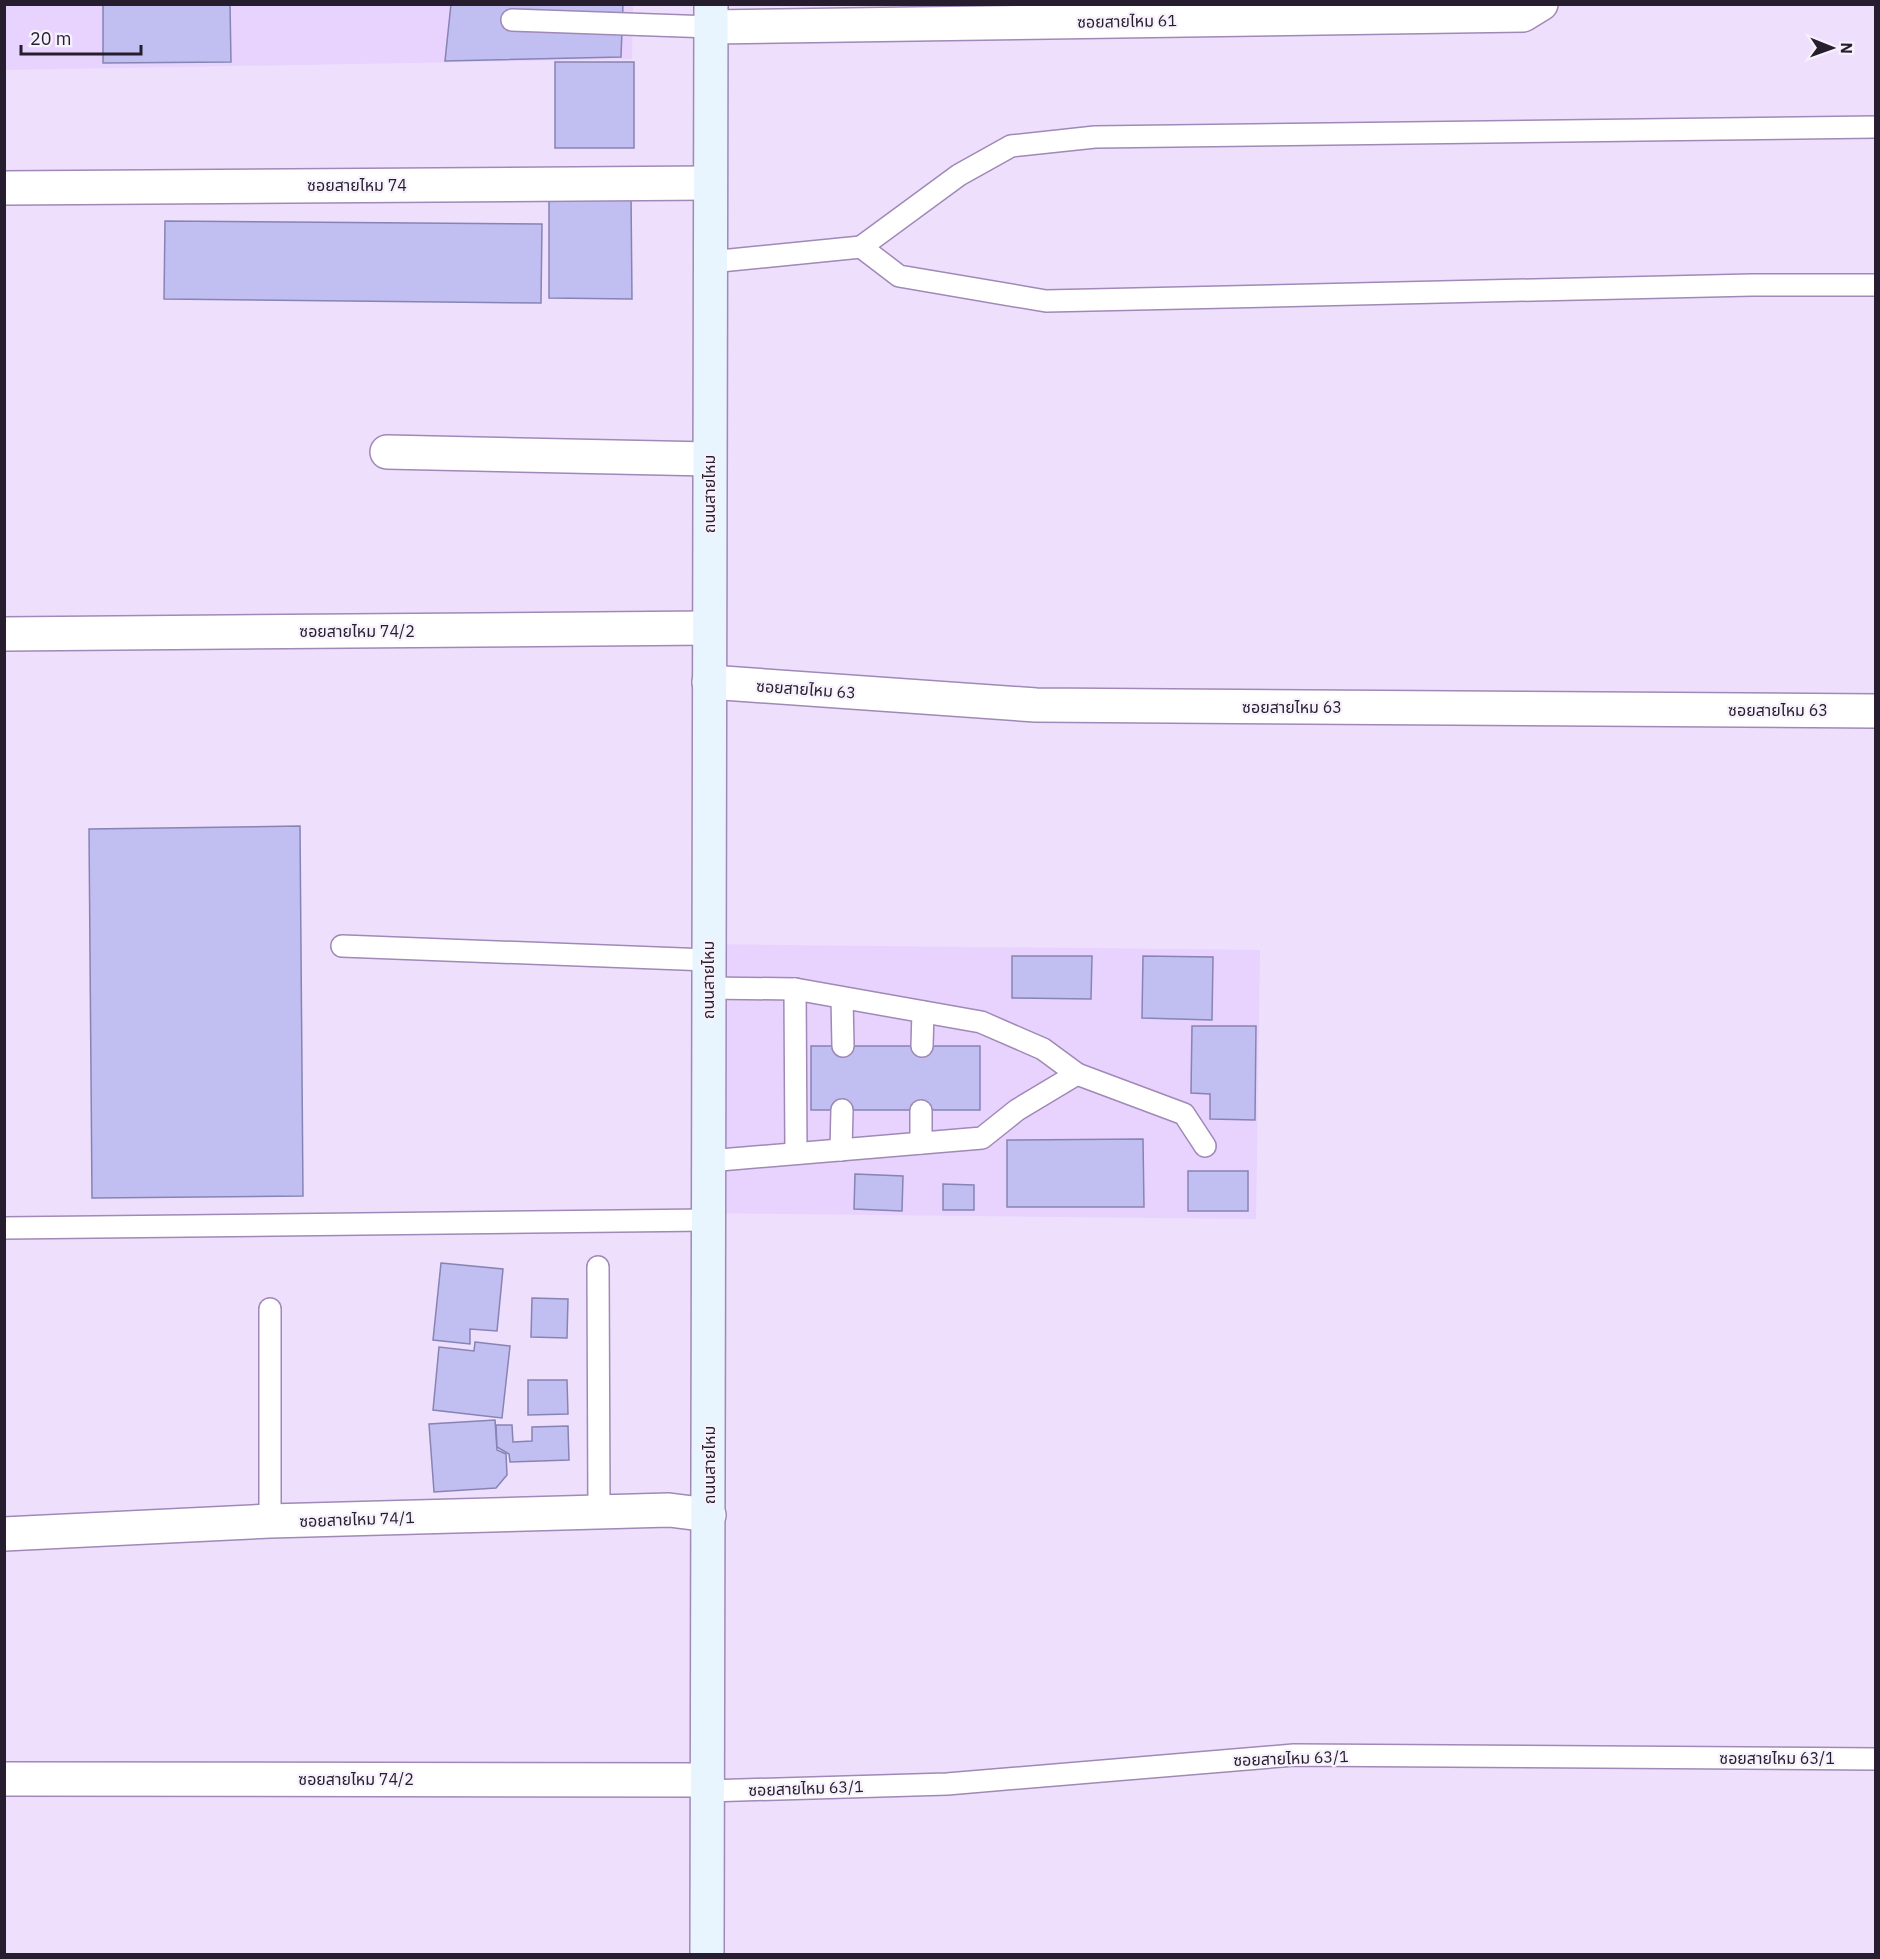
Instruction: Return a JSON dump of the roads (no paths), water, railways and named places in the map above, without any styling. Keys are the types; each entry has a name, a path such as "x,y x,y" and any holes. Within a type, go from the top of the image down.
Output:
{"main road":[{"name":"ถนนสายไหม","path":"707,1954 711,16"}],"street":[{"name":"ซอยสายไหม 61","path":"711,16 1523,15 1541,4"},
{"name":"ซอยสายไหม 74","path":"4,188 710,183"},
{"path":"387,452 709,459"},
{"name":"ซอยสายไหม 74/2","path":"4,634 709,628"},
{"name":"ซอยสายไหม 63","path":"709,682 1036,705 1875,711"},
{"name":"ซอยสายไหม 74/1","path":"4,1534 270,1521 669,1510 709,1515"},
{"name":"ซอยสายไหม 74/2","path":"4,1779 707,1785"}],"lane":[{"path":"512,20 711,16"},
{"path":"710,262 861,247 959,175 1011,146 1095,137 1875,127"},
{"path":"861,247 898,276 1046,301 1752,285 1875,285"},
{"path":"342,946 708,974 981,1022 1043,1049 1077,1074 1184,1114 1205,1146"},
{"path":"795,989 796,1154"},
{"path":"842,998 843,1046"},
{"path":"922,1046 923,1012"},
{"path":"708,1161 982,1138 1017,1110 1077,1074"},
{"path":"841,1150 842,1110"},
{"path":"921,1111 921,1143"},
{"path":"4,1228 708,1220"},
{"path":"598,1267 598,1512"},
{"path":"270,1309 270,1521"},
{"name":"ซอยสายไหม 63/1","path":"707,1785 947,1785 1294,1755 1875,1759"}]}
